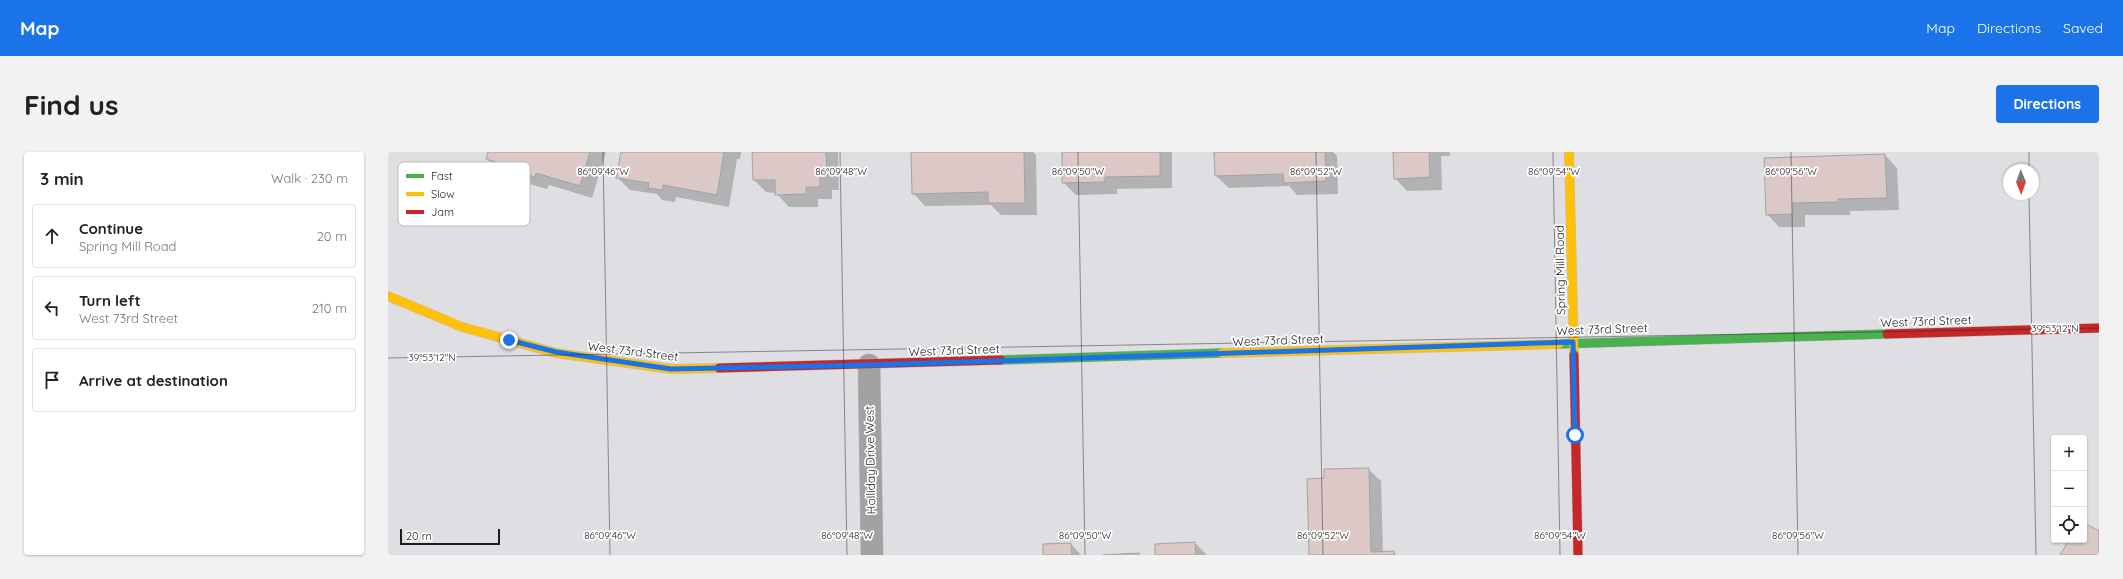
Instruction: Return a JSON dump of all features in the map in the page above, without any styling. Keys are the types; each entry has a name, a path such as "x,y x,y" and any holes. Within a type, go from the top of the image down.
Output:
{"main road":[{"name":"Spring Mill Road","path":"1569,152 1578,555"},
{"name":"West 73rd Street","path":"388,296 462,327 556,352 671,369 869,365 1573,342 2099,328"}],"street":[{"name":"Holliday Drive West","path":"869,365 872,555"}],"building":[{"path":"488,152 590,152 580,186 536,173 535,177 530,175 530,162 496,162 486,159"},
{"path":"621,152 724,152 717,195 663,185 663,190 648,188 649,183 616,178"},
{"path":"752,152 826,152 827,178 820,178 820,187 806,187 806,194 775,195 775,180 753,180"},
{"path":"911,152 1024,152 1025,203 988,203 988,192 912,194"},
{"path":"1062,152 1160,152 1160,176 1105,177 1105,182 1062,183"},
{"path":"1214,152 1325,152 1326,181 1284,183 1283,174 1215,176"},
{"path":"1393,152 1429,152 1430,177 1394,179"},
{"path":"1885,154 1887,198 1838,199 1838,202 1793,203 1793,214 1766,215 1764,158"},
{"path":"1369,468 1371,552 1394,551 1394,555 1309,555 1307,479 1324,478 1324,469"},
{"path":"2087,525 2099,531 2099,555 2060,555 2067,543 2087,543"},
{"path":"1195,542 1196,555 1155,555 1155,544"},
{"path":"1071,543 1072,555 1043,555 1043,544"},
{"path":"1139,553 1139,555 1103,555"}],"traffic: fast":[{"path":"1559,344 1887,334"},
{"path":"1001,360 1222,353"}],"traffic: slow":[{"path":"1569,152 1574,355"},
{"path":"388,296 462,327 556,353 671,369 719,368"},
{"path":"1222,353 1559,344"}],"traffic: jam":[{"path":"1887,334 2099,328"},
{"path":"1574,355 1578,555"},
{"path":"719,368 1001,360"}],"route":[{"path":"509,340 556,352 671,369 869,365 1573,342 1575,435"}]}
